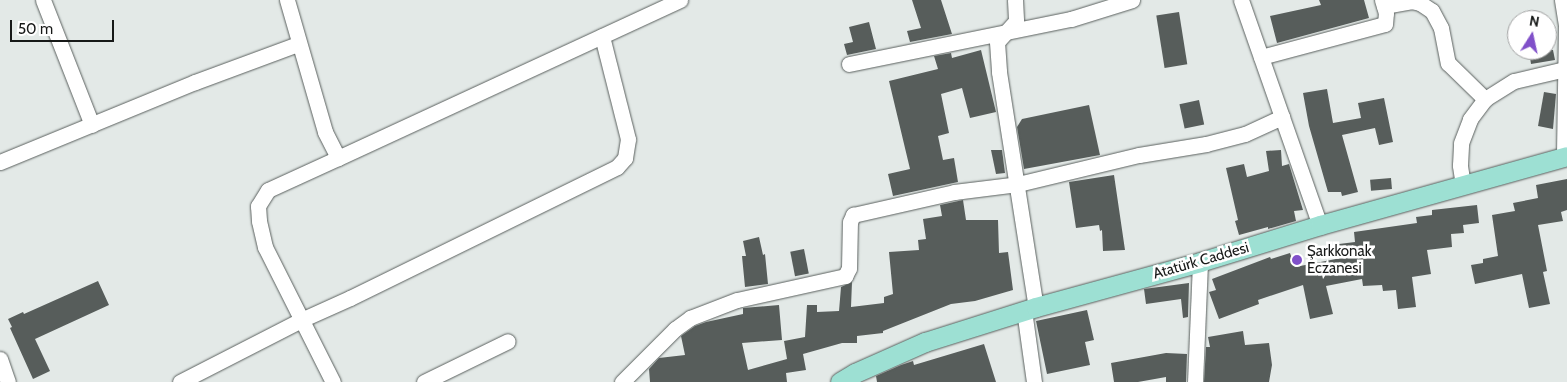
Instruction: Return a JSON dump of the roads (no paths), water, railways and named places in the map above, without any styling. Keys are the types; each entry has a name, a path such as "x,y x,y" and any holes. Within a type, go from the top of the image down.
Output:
{"main road":[{"name":"Atatürk Caddesi","path":"840,382 855,373 925,342 1030,308 1200,262 1320,225 1565,157"}],"street":[{"path":"43,0 92,125"},
{"path":"286,0 325,132 338,158"},
{"path":"333,382 265,247 259,221 258,206 268,190 680,0"},
{"path":"1015,0 1016,20 997,42 998,65 1018,184 1030,308 1034,382"},
{"path":"849,64 1071,19 1132,0"},
{"path":"1241,0 1320,225"},
{"path":"1562,0 1566,26 1565,157"},
{"path":"1261,57 1385,24 1386,13 1383,3 1411,1 1420,3 1432,11 1441,28 1448,63 1485,99"},
{"path":"180,382 301,320 350,298 621,163 627,152 628,140 602,36"},
{"path":"0,162 195,82 298,44"},
{"path":"1464,185 1460,165 1461,142 1470,119 1485,99 1498,88 1514,81 1565,69"},
{"path":"622,382 659,344 690,318 737,300 845,276 849,268 850,222 853,215 954,192 1018,184 1139,155 1206,144 1246,134 1282,117"},
{"path":"1195,382 1200,262"},
{"path":"424,382 508,341"},
{"path":"0,359 8,382"}],"place":[{"name":"Şarkkonak Eczanesi","path":"1297,260"}]}
